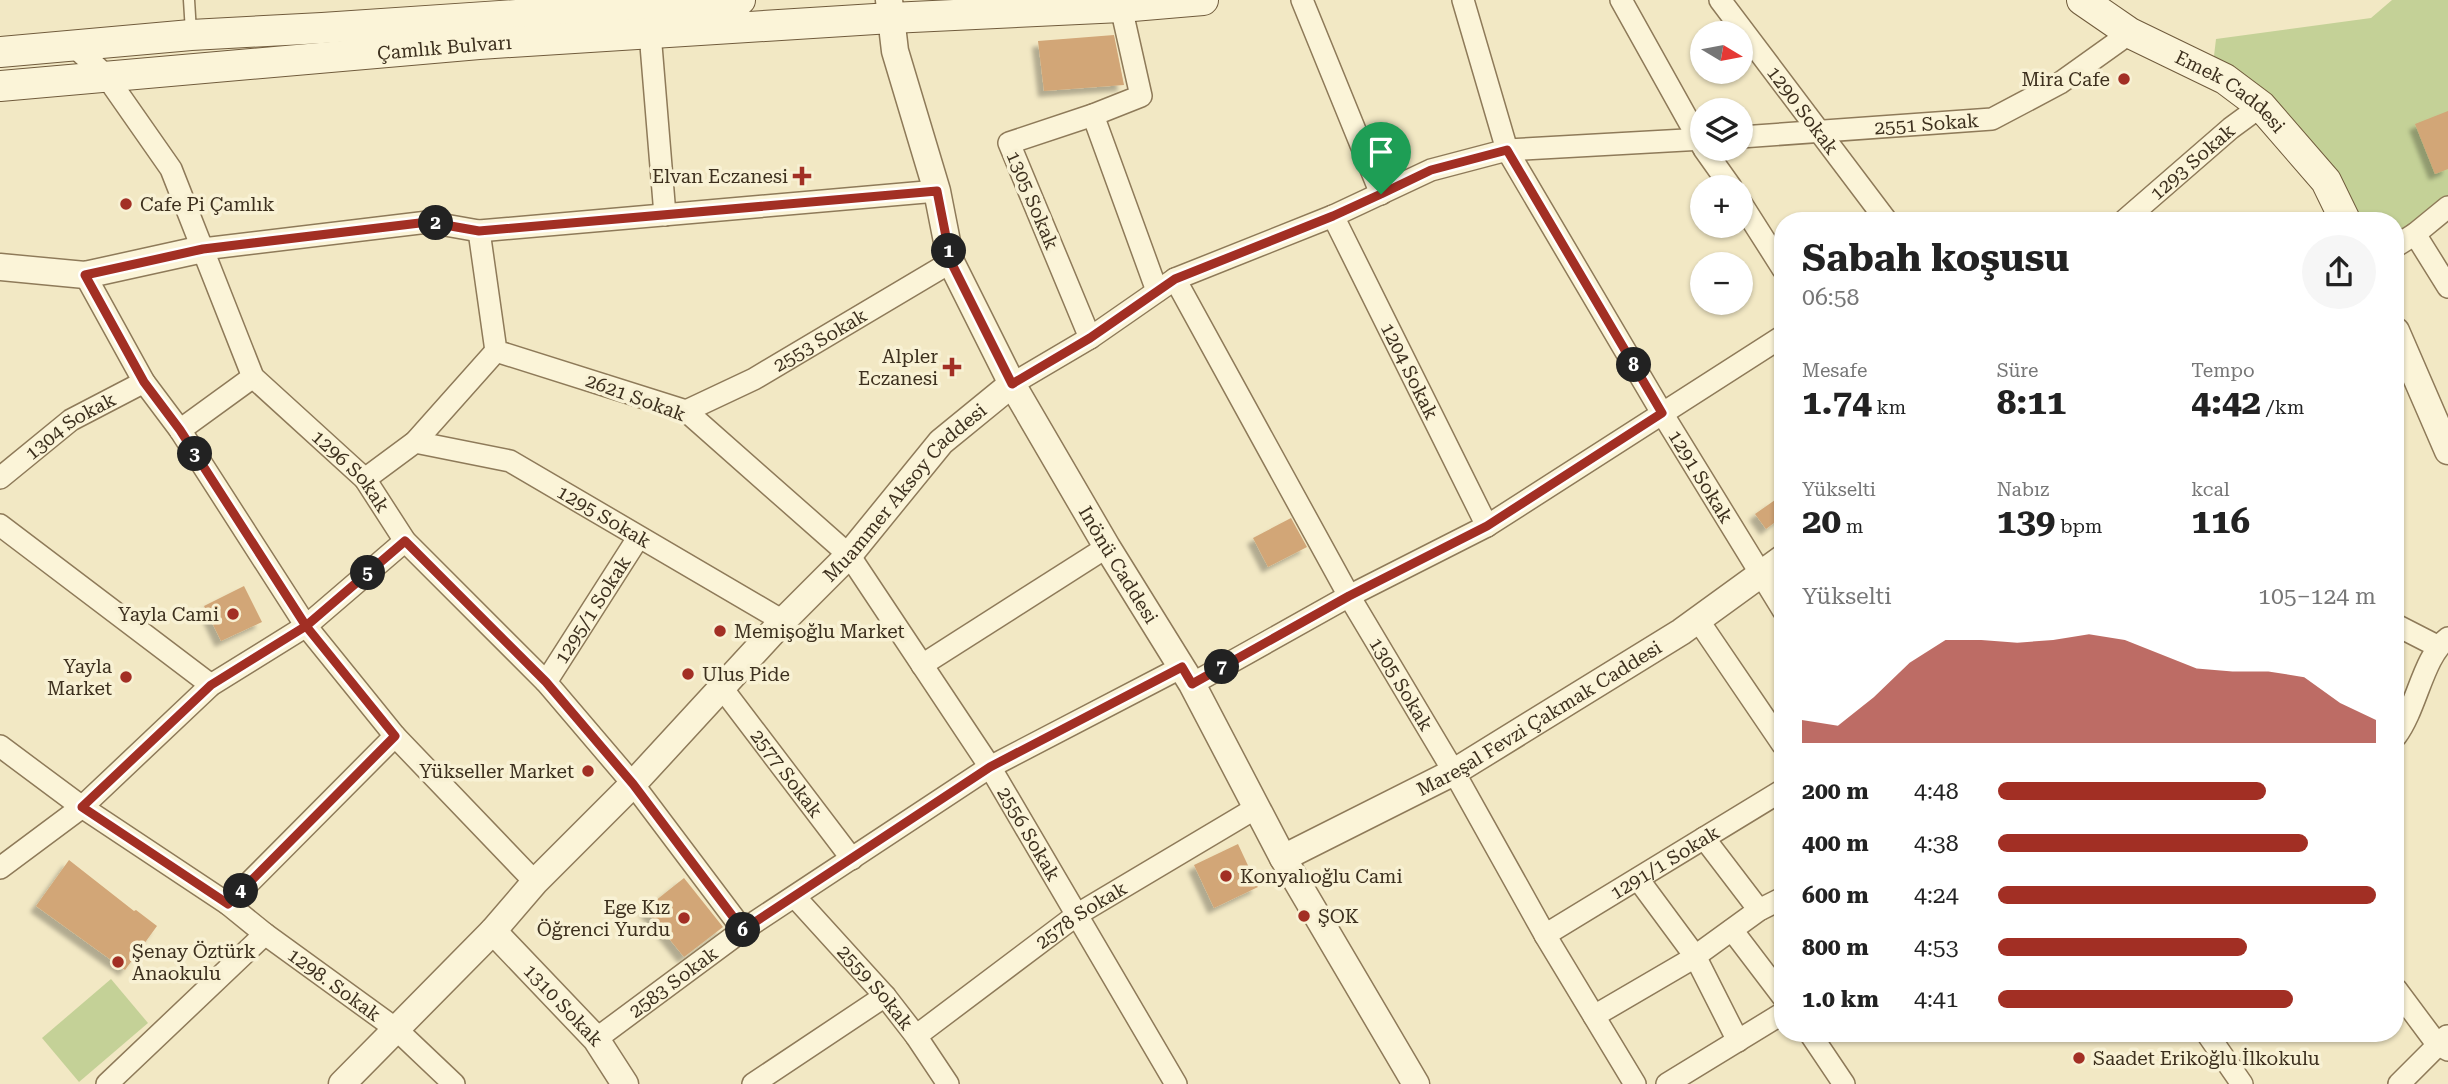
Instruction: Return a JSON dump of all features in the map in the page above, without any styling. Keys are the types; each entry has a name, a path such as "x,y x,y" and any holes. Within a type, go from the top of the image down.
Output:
{"main road":[{"name":"Çamlık Bulvarı","path":"0,52 191,35 740,0"},
{"name":"Çamlık Bulvarı","path":"0,86 479,44 650,33 890,9 1121,7 1203,0"},
{"name":"Emek Caddesi","path":"2082,0 2130,33 2225,79 2261,106 2326,181 2341,212"}],"street":[{"path":"1301,0 1381,194"},
{"name":"1291 Sokak","path":"1463,0 1507,150 1662,413 1773,566"},
{"path":"1620,0 1690,122"},
{"name":"1290 Sokak","path":"1720,0 1880,212"},
{"name":"1305 Sokak","path":"1090,338 1009,143 1141,96 1121,7"},
{"name":"Inönü Caddesi","path":"890,9 895,51 937,191 951,262 1012,384 1107,547 1187,676 1283,858 1416,1084"},
{"path":"650,33 665,215"},
{"name":"2551 Sokak","path":"1822,133 1992,119 2060,83 2130,33"},
{"name":"1296 Sokak","path":"72,44 106,76 171,169 253,377 365,479 405,541 546,682 633,784 743,930"},
{"name":"1293 Sokak","path":"2134,212 2231,128 2261,106"},
{"name":"1305 Sokak","path":"1093,115 1166,285 1454,772 1545,935 1635,1084"},
{"path":"1753,136 1822,133"},
{"name":"Muammer Aksoy Caddesi","path":"342,1084 493,931 535,882 633,784 783,621 849,555 941,442 1012,384 1090,338 1166,285 1333,216 1431,170 1507,150 1690,143"},
{"path":"2,262 85,275 203,249 428,222 479,231 937,191"},
{"path":"2404,241 2448,207"},
{"name":"1204 Sokak","path":"1333,216 1487,526"},
{"path":"1753,222 1774,255"},
{"path":"365,479 415,442 496,351 479,231"},
{"path":"2415,234 2448,287"},
{"name":"2553 Sokak","path":"686,411 754,379 951,262"},
{"path":"85,275 144,382 180,430 306,626 395,736 535,882"},
{"name":"2583 Sokak","path":"596,1040 743,930 990,767 1187,676 1487,526 1774,342"},
{"path":"2404,349 2448,451"},
{"name":"2621 Sokak","path":"496,351 686,411 849,555"},
{"path":"180,430 253,377"},
{"name":"1304 Sokak","path":"0,478 71,421 144,382"},
{"name":"1295 Sokak","path":"415,442 510,461 783,621"},
{"path":"0,525 211,685"},
{"name":"1295/1 Sokak","path":"546,682 638,538"},
{"path":"0,868 82,807 211,685 306,626 405,541"},
{"path":"922,665 1107,547"},
{"name":"2556 Sokak","path":"849,555 990,767 1177,1084"},
{"name":"Mareşal Fevzi Çakmak Caddesi","path":"1283,858 1454,772 1698,620 1773,566"},
{"path":"1698,620 1774,732"},
{"path":"2404,628 2443,642 2404,725"},
{"name":"2577 Sokak","path":"722,688 852,859"},
{"path":"228,904 395,736"},
{"name":"1298. Sokak","path":"0,746 82,807 228,904 396,1029 454,1084"},
{"name":"1291/1 Sokak","path":"1545,935 1704,838 1774,800"},
{"name":"2578 Sokak","path":"916,1036 1078,914 1256,808"},
{"path":"1704,838 1759,910"},
{"path":"1638,879 1695,956 1738,1041"},
{"name":"2559 Sokak","path":"795,897 885,996 948,1084"},
{"path":"1594,1016 1695,956 1759,910 1774,902"},
{"path":"1732,930 1774,984"},
{"name":"1310 Sokak","path":"493,931 596,1040 625,1084"},
{"path":"107,1084 265,934"},
{"path":"753,1084 885,996"},
{"path":"2399,1084 2444,1043 2404,998"},
{"path":"1667,1084 1774,1019"},
{"path":"1816,1042 1844,1084"},
{"path":"2213,1042 2242,1084"}],"lane":[{"path":"189,0 191,35"}],"green space":[{"path":"2392,0 2448,0 2448,207 2404,240 2404,212 2338,212 2212,73 2216,39 2371,18"},
{"path":"111,979 148,1023 79,1082 42,1038"}],"building":[{"path":"1114,35 1124,85 1044,91 1038,41"},
{"path":"2448,111 2448,169 2435,174 2415,124"},
{"path":"1774,501 1774,523 1766,529 1755,514"},
{"path":"1291,518 1307,547 1268,567 1253,538"},
{"name":"Yayla Cami","path":"244,586 262,622 221,641 204,606"},
{"name":"Konyalıoğlu Cami","path":"1238,844 1258,887 1214,908 1194,865"},
{"path":"69,860 157,926 125,970 36,906"},
{"name":"Ege Kız Öğrenci Yurdu","path":"684,878 723,927 684,957 645,909"}],"place":[{"name":"Mira Cafe","path":"2124,79"},
{"name":"Elvan Eczanesi","path":"802,176"},
{"name":"Cafe Pi Çamlık","path":"126,204"},
{"name":"Alpler Eczanesi","path":"952,367"},
{"name":"Yayla Cami","path":"233,614"},
{"name":"Memişoğlu Market","path":"720,631"},
{"name":"Ulus Pide","path":"688,674"},
{"name":"Yayla Market","path":"126,677"},
{"name":"Yükseller Market","path":"588,771"},
{"name":"Konyalıoğlu Cami","path":"1226,876"},
{"name":"ŞOK","path":"1304,916"},
{"name":"Ege Kız Öğrenci Yurdu","path":"684,918"},
{"name":"Şenay Öztürk Anaokulu","path":"118,962"},
{"name":"Saadet Erikoğlu İlkokulu","path":"2079,1058"}],"route":[{"path":"1381,194 1175,279 1090,338 1012,384 951,262 937,191 479,231 428,222 203,249 85,275 144,382 180,430 306,626 395,736 228,904 82,807 211,685 306,626 405,541 546,682 633,784 743,930 990,767 1182,667 1192,684 1349,596 1487,526 1662,413 1507,150 1431,170 1381,194"}]}
